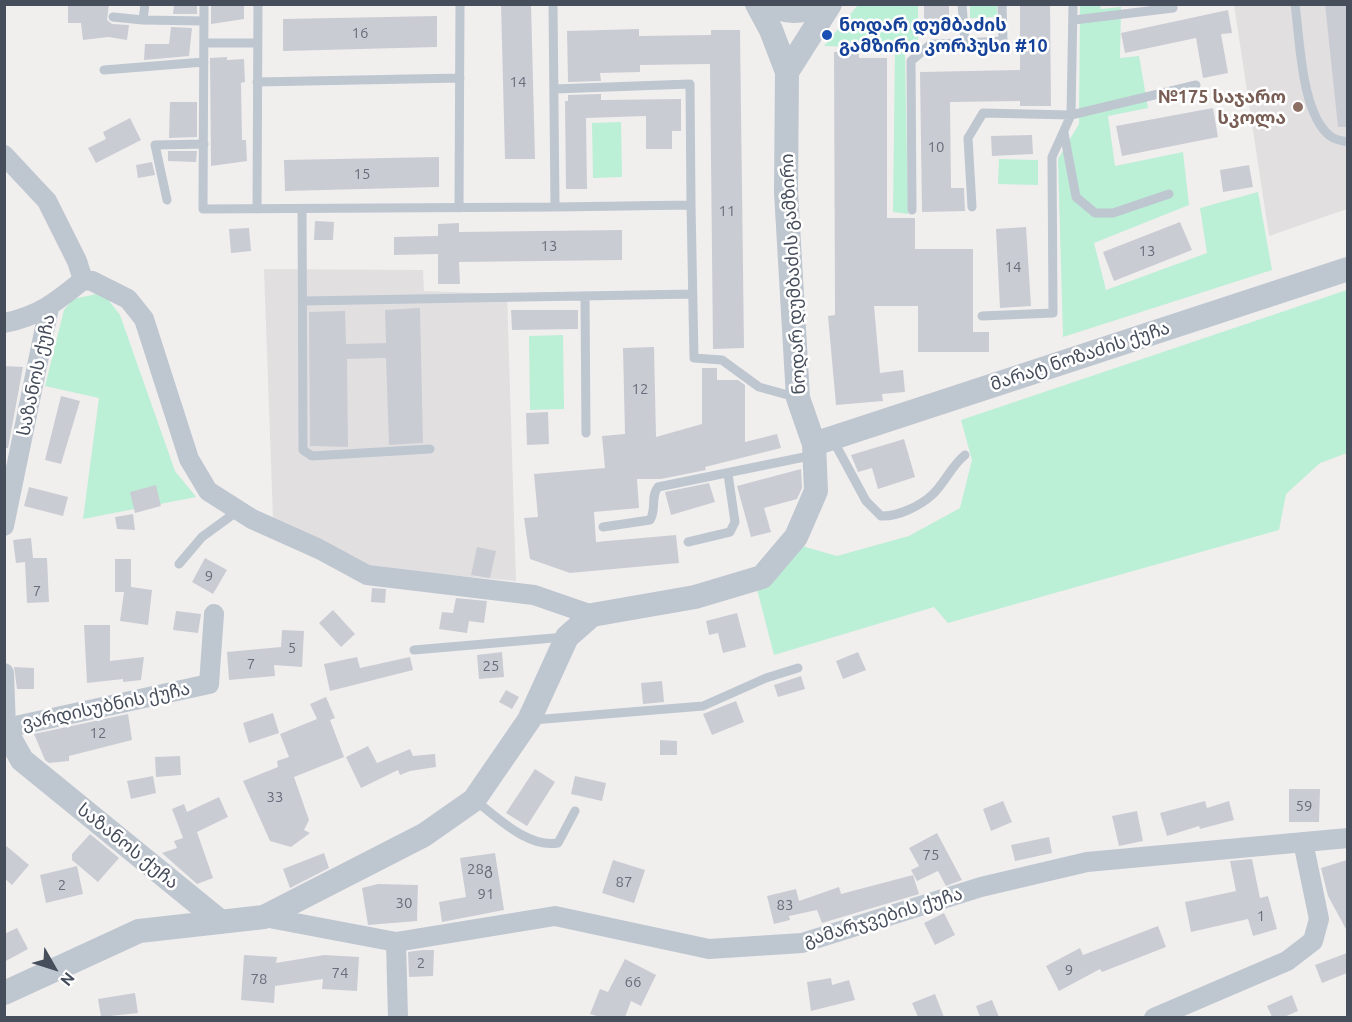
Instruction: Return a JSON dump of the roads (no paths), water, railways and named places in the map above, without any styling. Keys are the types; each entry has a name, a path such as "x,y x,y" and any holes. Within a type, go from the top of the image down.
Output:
{"street":[{"name":"ნოდარ დუმბაძის გამზირი","path":"592,615 695,597 762,577 796,537 816,491 820,446 798,398 786,192 787,72 771,30 757,4"},
{"path":"769,4 779,11 805,12 820,4"},
{"path":"787,72 830,4"},
{"path":"4,154 47,201 77,261 83,280 92,281 128,299 144,320 189,459 208,491 239,510 367,575 534,595 592,615 567,637 528,720 474,800 424,835 264,917"},
{"name":"მარატ ნოზაძის ქუჩა","path":"820,446 1347,269"},
{"name":"საზანოს ქუჩა","path":"4,526 49,308 83,280"},
{"path":"4,322 23,319 49,308"},
{"name":"ვარდისუბნის ქუჩა","path":"5,728 208,684 214,614"},
{"name":"საზანოს ქუჩა","path":"4,673 5,728 22,760 221,922"},
{"name":"გამარჯვების ქუჩა","path":"4,993 139,931 264,917 396,942 555,916 709,949 802,944 981,887 1087,862 1347,838"},
{"path":"1154,1017 1287,961 1313,941 1319,919 1303,842"},
{"path":"396,942 398,1017"}],"lane":[{"path":"143,20 145,4"},
{"path":"204,4 203,209 691,205"},
{"path":"257,209 258,4"},
{"path":"459,208 460,4"},
{"path":"553,4 555,207"},
{"path":"962,4 965,43"},
{"path":"912,210 911,61 931,44 1003,41 1002,4"},
{"path":"982,316 1053,313 1052,157 1071,115 1073,4"},
{"path":"1295,4 1309,100 1318,122 1331,137 1347,142"},
{"path":"1074,20 1173,8"},
{"path":"113,17 204,21"},
{"path":"204,43 258,43"},
{"path":"104,70 204,62"},
{"path":"257,82 460,78"},
{"path":"554,89 690,84 694,358 722,360 759,387 798,398"},
{"path":"972,207 968,138 982,112 1071,115 1196,85"},
{"path":"1064,133 1076,197 1095,213 1113,213 1169,194"},
{"path":"167,200 155,145 204,144"},
{"path":"302,209 303,450 312,456 430,449"},
{"path":"303,301 692,294"},
{"path":"585,296 586,433"},
{"path":"603,527 650,520 653,515 653,493 658,487 728,474 820,446 881,516 893,517 932,495 965,455"},
{"path":"688,542 730,532 735,522 728,474"},
{"path":"179,564 202,537 239,510"},
{"path":"414,650 567,637"},
{"path":"528,720 703,706 766,678 798,668"},
{"path":"474,800 530,839 547,845 558,843 575,811"}],"place":[{"name":"ნოდარ დუმბაძის გამზირი კორპუსი #10","path":"827,35"},
{"name":"№175 საჯარო სკოლა","path":"1298,107"}]}
